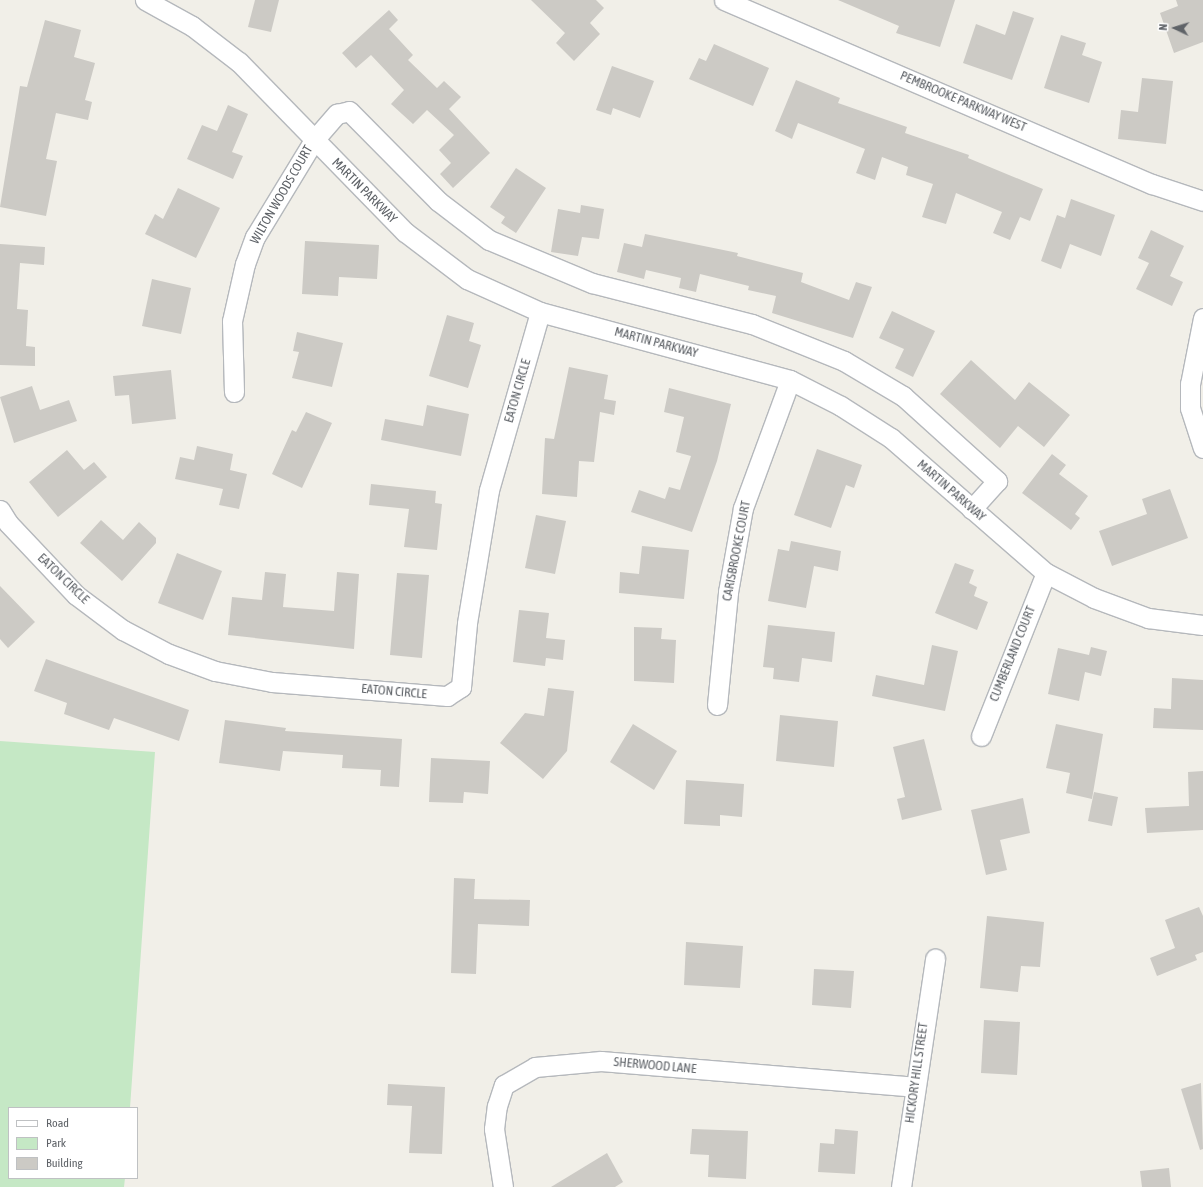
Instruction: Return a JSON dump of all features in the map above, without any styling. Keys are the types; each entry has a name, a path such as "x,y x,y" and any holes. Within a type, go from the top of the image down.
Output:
{"street":[{"name":"MARTIN PARKWAY","path":"145,0 192,26 239,62 405,232 460,275 540,312 790,380 841,406 891,438 1046,573 1094,598 1148,618 1203,625"},
{"name":"PEMBROOKE PARKWAY WEST","path":"724,0 1152,184 1203,201"},
{"name":"WILTON WOODS COURT","path":"234,392 232,321 245,264 255,237 314,140 337,114 349,111 438,201 490,240 592,283 752,324 844,361 903,396 998,481 972,509"},
{"name":"EATON CIRCLE","path":"0,510 8,523 76,595 123,630 169,654 215,671 272,682 447,696 461,687 467,623 489,490 540,312"},
{"path":"1203,318 1195,351 1190,408 1203,448"},
{"name":"CARISBROOKE COURT","path":"717,705 728,592 744,508 790,380"},
{"name":"CUMBERLAND COURT","path":"981,736 1046,573"},
{"name":"HICKORY HILL STREET","path":"901,1187 914,1087 935,959"},
{"name":"SHERWOOD LANE","path":"503,1187 495,1136 497,1106 504,1085 535,1067 601,1061 914,1087"}],"green space":[{"path":"0,741 155,752 130,1107 8,1107 8,1179 125,1179 124,1187 0,1187"}],"building":[{"path":"255,0 279,0 271,32 248,27"},
{"path":"531,0 596,0 604,8 590,23 600,34 574,61 556,43 565,33"},
{"path":"838,0 955,0 940,47 896,33 899,26"},
{"path":"1176,0 1203,0 1203,42 1174,53 1160,13 1178,6"},
{"path":"389,10 398,20 389,29 413,55 408,60 437,88 444,81 461,97 449,109 490,153 453,188 440,174 451,163 439,150 454,135 427,110 413,124 391,104 404,90 371,55 356,68 342,53"},
{"path":"1013,11 1034,18 1012,80 963,63 976,24 1005,35"},
{"path":"45,20 81,30 74,57 95,63 85,100 92,102 88,120 56,113 46,159 57,161 46,216 0,207 20,86 27,87"},
{"path":"1061,35 1086,43 1082,55 1102,62 1089,103 1044,88"},
{"path":"714,44 769,68 753,106 689,79 699,58 706,61"},
{"path":"612,66 654,81 640,118 613,108 611,115 596,110"},
{"path":"1142,78 1173,81 1166,144 1118,139 1121,110 1138,112"},
{"path":"796,80 840,98 838,103 907,127 905,133 969,155 968,158 1043,189 1030,221 1020,217 1010,240 993,233 1002,212 956,193 946,224 922,217 933,184 906,175 908,167 882,157 875,180 856,173 865,149 798,123 792,139 775,131"},
{"path":"228,105 248,114 232,152 243,156 233,179 187,159 202,125 217,131"},
{"path":"516,168 546,188 516,233 501,223 505,217 490,207"},
{"path":"178,188 220,208 196,258 145,234 155,214 163,219"},
{"path":"1071,199 1115,215 1101,256 1070,244 1061,269 1041,261 1057,215 1065,218"},
{"path":"581,205 604,209 599,239 582,237 578,256 551,252 558,209 580,213"},
{"path":"1151,230 1184,246 1170,276 1183,282 1172,306 1136,289 1149,263 1138,258"},
{"path":"645,234 738,253 737,256 803,273 801,282 849,300 856,282 872,287 853,338 772,313 776,296 748,290 749,286 700,274 696,292 679,288 681,278 646,270 644,279 617,272 624,243 642,247"},
{"path":"305,241 379,245 377,279 339,277 338,296 302,294"},
{"path":"0,244 45,247 44,265 20,263 17,309 28,310 26,346 35,347 35,366 0,365"},
{"path":"152,279 191,288 181,334 142,326"},
{"path":"892,311 935,331 913,377 895,368 904,349 879,338"},
{"path":"447,315 474,323 469,341 481,345 468,388 429,376"},
{"path":"297,332 343,343 332,387 292,378 299,352 293,351"},
{"path":"971,360 1015,400 1029,382 1070,415 1044,447 1018,426 1000,448 940,394"},
{"path":"569,367 608,375 604,399 616,401 614,415 600,412 594,462 579,461 577,497 542,494 545,438 554,439"},
{"path":"171,370 176,419 132,424 129,395 115,396 113,376"},
{"path":"32,386 40,410 69,400 77,421 14,443 0,397"},
{"path":"669,388 731,404 717,461 692,532 631,512 639,490 665,499 669,487 680,490 691,456 676,452 684,417 664,412"},
{"path":"427,405 469,414 461,456 381,440 385,419 423,426"},
{"path":"306,412 332,423 302,488 272,474 292,430 296,432"},
{"path":"197,446 233,454 230,470 247,474 239,509 219,505 223,489 175,479 180,457 194,460"},
{"path":"817,449 862,465 854,488 846,485 831,528 794,515"},
{"path":"67,450 84,470 94,462 107,477 58,517 29,482"},
{"path":"1052,454 1066,465 1059,474 1088,496 1075,514 1080,518 1071,530 1022,493"},
{"path":"371,484 436,491 435,503 442,504 437,550 404,547 409,509 369,505"},
{"path":"1170,489 1188,538 1112,566 1099,531 1147,514 1142,499"},
{"path":"536,515 566,521 555,574 525,568"},
{"path":"101,520 123,540 139,522 156,538 156,543 122,581 80,543"},
{"path":"791,541 841,551 838,571 814,566 806,608 768,601 778,549 789,551"},
{"path":"642,546 689,550 684,599 619,593 620,572 639,574"},
{"path":"177,553 222,571 203,620 158,603"},
{"path":"955,563 974,570 969,583 977,587 974,596 988,602 977,630 935,613"},
{"path":"265,572 286,574 283,607 334,611 337,572 359,574 354,649 228,635 232,597 262,600"},
{"path":"397,573 429,575 422,658 390,655"},
{"path":"0,586 35,622 8,648 0,639"},
{"path":"519,610 549,613 546,638 565,640 563,660 546,658 545,666 513,662"},
{"path":"768,625 835,632 832,662 802,658 799,682 773,679 774,668 763,667"},
{"path":"634,627 662,628 661,639 676,640 674,683 634,681"},
{"path":"932,645 958,651 945,711 872,696 876,675 924,685"},
{"path":"1091,647 1107,651 1101,676 1085,672 1079,701 1048,694 1058,648 1089,655"},
{"path":"46,659 189,710 179,741 114,718 109,730 64,714 67,703 34,691"},
{"path":"1172,678 1203,680 1203,730 1153,728 1154,708 1171,709"},
{"path":"548,688 574,691 567,751 543,779 500,743 525,713 544,716"},
{"path":"780,715 838,721 834,767 776,761"},
{"path":"225,720 286,728 285,731 402,739 399,787 380,786 381,770 342,768 343,755 283,751 280,771 219,763"},
{"path":"633,724 677,751 654,790 610,762"},
{"path":"1056,724 1103,734 1092,799 1066,793 1070,773 1046,768"},
{"path":"924,739 942,810 902,820 897,799 905,797 893,747"},
{"path":"431,758 490,761 488,794 464,792 463,803 429,802"},
{"path":"1203,771 1203,830 1147,833 1145,808 1189,806 1188,772"},
{"path":"686,780 744,784 742,817 720,815 720,826 684,824"},
{"path":"1094,792 1118,797 1112,826 1088,821"},
{"path":"1023,798 1030,833 1000,840 1007,870 986,875 971,810"},
{"path":"454,878 475,879 474,899 530,900 529,926 478,924 476,974 451,973"},
{"path":"1199,907 1203,916 1203,952 1195,955 1197,960 1157,976 1150,958 1175,948 1165,920"},
{"path":"987,916 1044,922 1040,967 1021,966 1018,992 980,988"},
{"path":"686,942 743,946 740,988 684,985"},
{"path":"814,969 854,971 851,1008 812,1005"},
{"path":"984,1020 1020,1022 1017,1075 981,1073"},
{"path":"1201,1083 1203,1149 1200,1150 1181,1089"},
{"path":"388,1084 445,1087 442,1154 409,1153 412,1106 387,1105"},
{"path":"692,1129 748,1131 746,1179 708,1177 709,1155 690,1154"},
{"path":"835,1129 858,1131 855,1174 818,1172 820,1143 834,1144"},
{"path":"607,1153 623,1182 615,1187 551,1187"},
{"path":"1169,1168 1171,1187 1142,1187 1140,1171"}]}
